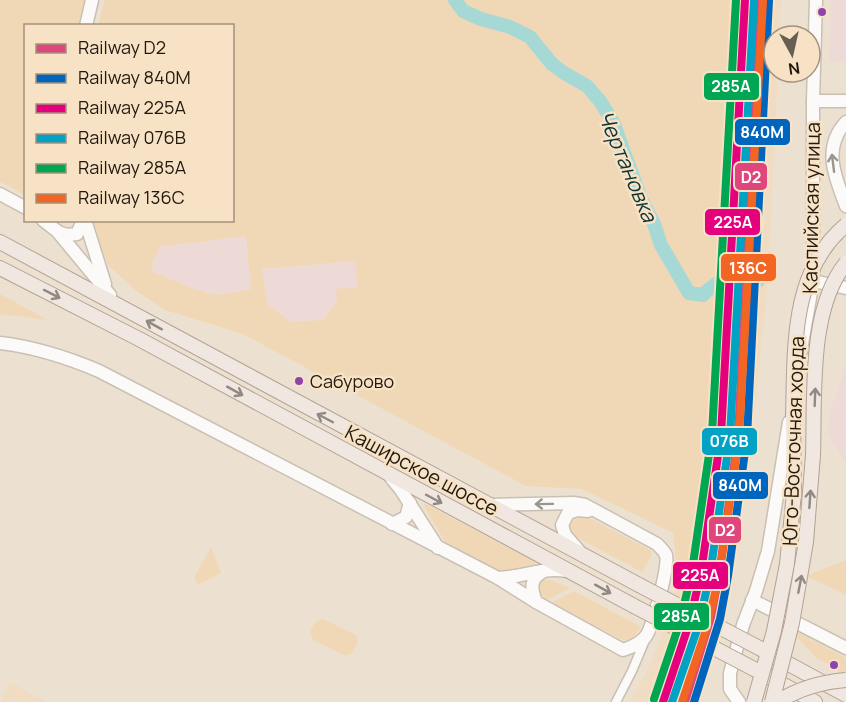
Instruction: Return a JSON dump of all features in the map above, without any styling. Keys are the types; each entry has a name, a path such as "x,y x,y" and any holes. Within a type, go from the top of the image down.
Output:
{"main road":[{"path":"86,24 92,0"},
{"name":"Каспийская улица","path":"739,702 733,696 729,682 743,625 768,551 813,280 813,101 816,0"},
{"path":"813,101 846,101"},
{"path":"846,122 836,136 831,155 846,206"},
{"path":"0,194 24,207"},
{"path":"46,222 57,231 121,307"},
{"path":"57,231 73,235 80,230 83,222"},
{"path":"85,222 110,295"},
{"name":"Юго-Восточная хорда","path":"754,702 774,631 791,532 794,493 795,354 799,314 807,283 818,259 831,240 846,225"},
{"name":"Каширское шоссе","path":"0,242 488,506 846,695"},
{"name":"Юго-Восточная хорда","path":"772,702 792,623 806,543 820,321 827,295 846,263"},
{"name":"Каширское шоссе","path":"0,268 139,339 815,702"},
{"path":"813,280 846,288"},
{"path":"0,344 20,345 60,354 99,370 498,578 623,651 646,637 667,564 665,554 657,544 585,505 574,503 488,506"},
{"path":"389,474 439,549"},
{"path":"392,524 406,517 410,503"},
{"path":"585,557 565,535 562,525 568,513 578,510 597,512"},
{"path":"536,602 532,591 532,581 537,574 548,569"},
{"path":"498,578 516,577 548,569 571,571"},
{"path":"752,600 846,648"},
{"path":"777,702 806,687 846,680"}],"street":[{"path":"616,702 646,637"}],"shaded area":[{"path":"0,0 89,0 83,24 24,24 24,195 0,182"},
{"path":"105,0 735,0 715,407 692,566 676,561 673,533 582,489 526,486 243,334 165,310 135,290 107,264 93,222 234,222 234,24 98,24","holes":["246,236 251,289 215,295 153,272 152,264 159,247","355,261 357,287 336,289 337,301 323,320 291,322 268,305 262,269"]},
{"path":"739,0 781,0 780,24 762,24 762,84 777,84 769,268 748,481 738,510 726,592 701,702 629,702 657,647 678,582 695,566 718,422 727,281 725,273"},
{"path":"831,0 846,0 846,61 829,62"},
{"path":"246,236 251,289 215,295 153,272 152,264 159,247"},
{"path":"356,261 357,287 337,301 323,320 291,322 268,305 262,269"},
{"path":"0,294 48,320 0,314"},
{"path":"846,367 846,463 828,434 830,410"},
{"path":"426,504 535,562 534,566 513,574 502,574 450,546 423,505"},
{"path":"575,516 586,516 652,551 642,572 574,536 568,527 570,519"},
{"path":"211,547 221,573 198,585 194,578"},
{"path":"846,560 846,595 806,576"},
{"path":"544,579 570,588 547,600 538,588 539,582"},
{"path":"574,591 641,627 634,637 623,640 551,603"},
{"path":"323,619 356,635 358,642 352,653 346,656 313,640 310,632 316,621"},
{"path":"788,627 846,658 846,675 816,658"},
{"path":"10,682 47,702 0,702"}],"waterway":[{"name":"Чертановка","path":"455,0 463,11 510,27 530,37 552,64 587,86 600,101 613,122 641,199 654,224 661,245 689,293 703,295 722,281 758,281"}],"railway":[{"path":"670,702 695,626 706,576 726,436 750,0"}],"rail line":[{"name":"285А","path":"654,699 680,622 692,571 712,434 736,0"},
{"name":"225А","path":"663,702 689,624 701,573 721,435 745,0"},
{"name":"076В","path":"672,702 698,627 710,575 730,436 754,0"},
{"name":"D2","path":"685,702 711,617 738,436 760,0"},
{"name":"840М","path":"694,702 720,619 747,437 769,0"},
{"name":"136С","path":"682,702 706,630 719,577 739,438 763,1"}],"place":[{"name":"Сабурово","path":"299,381"}]}
